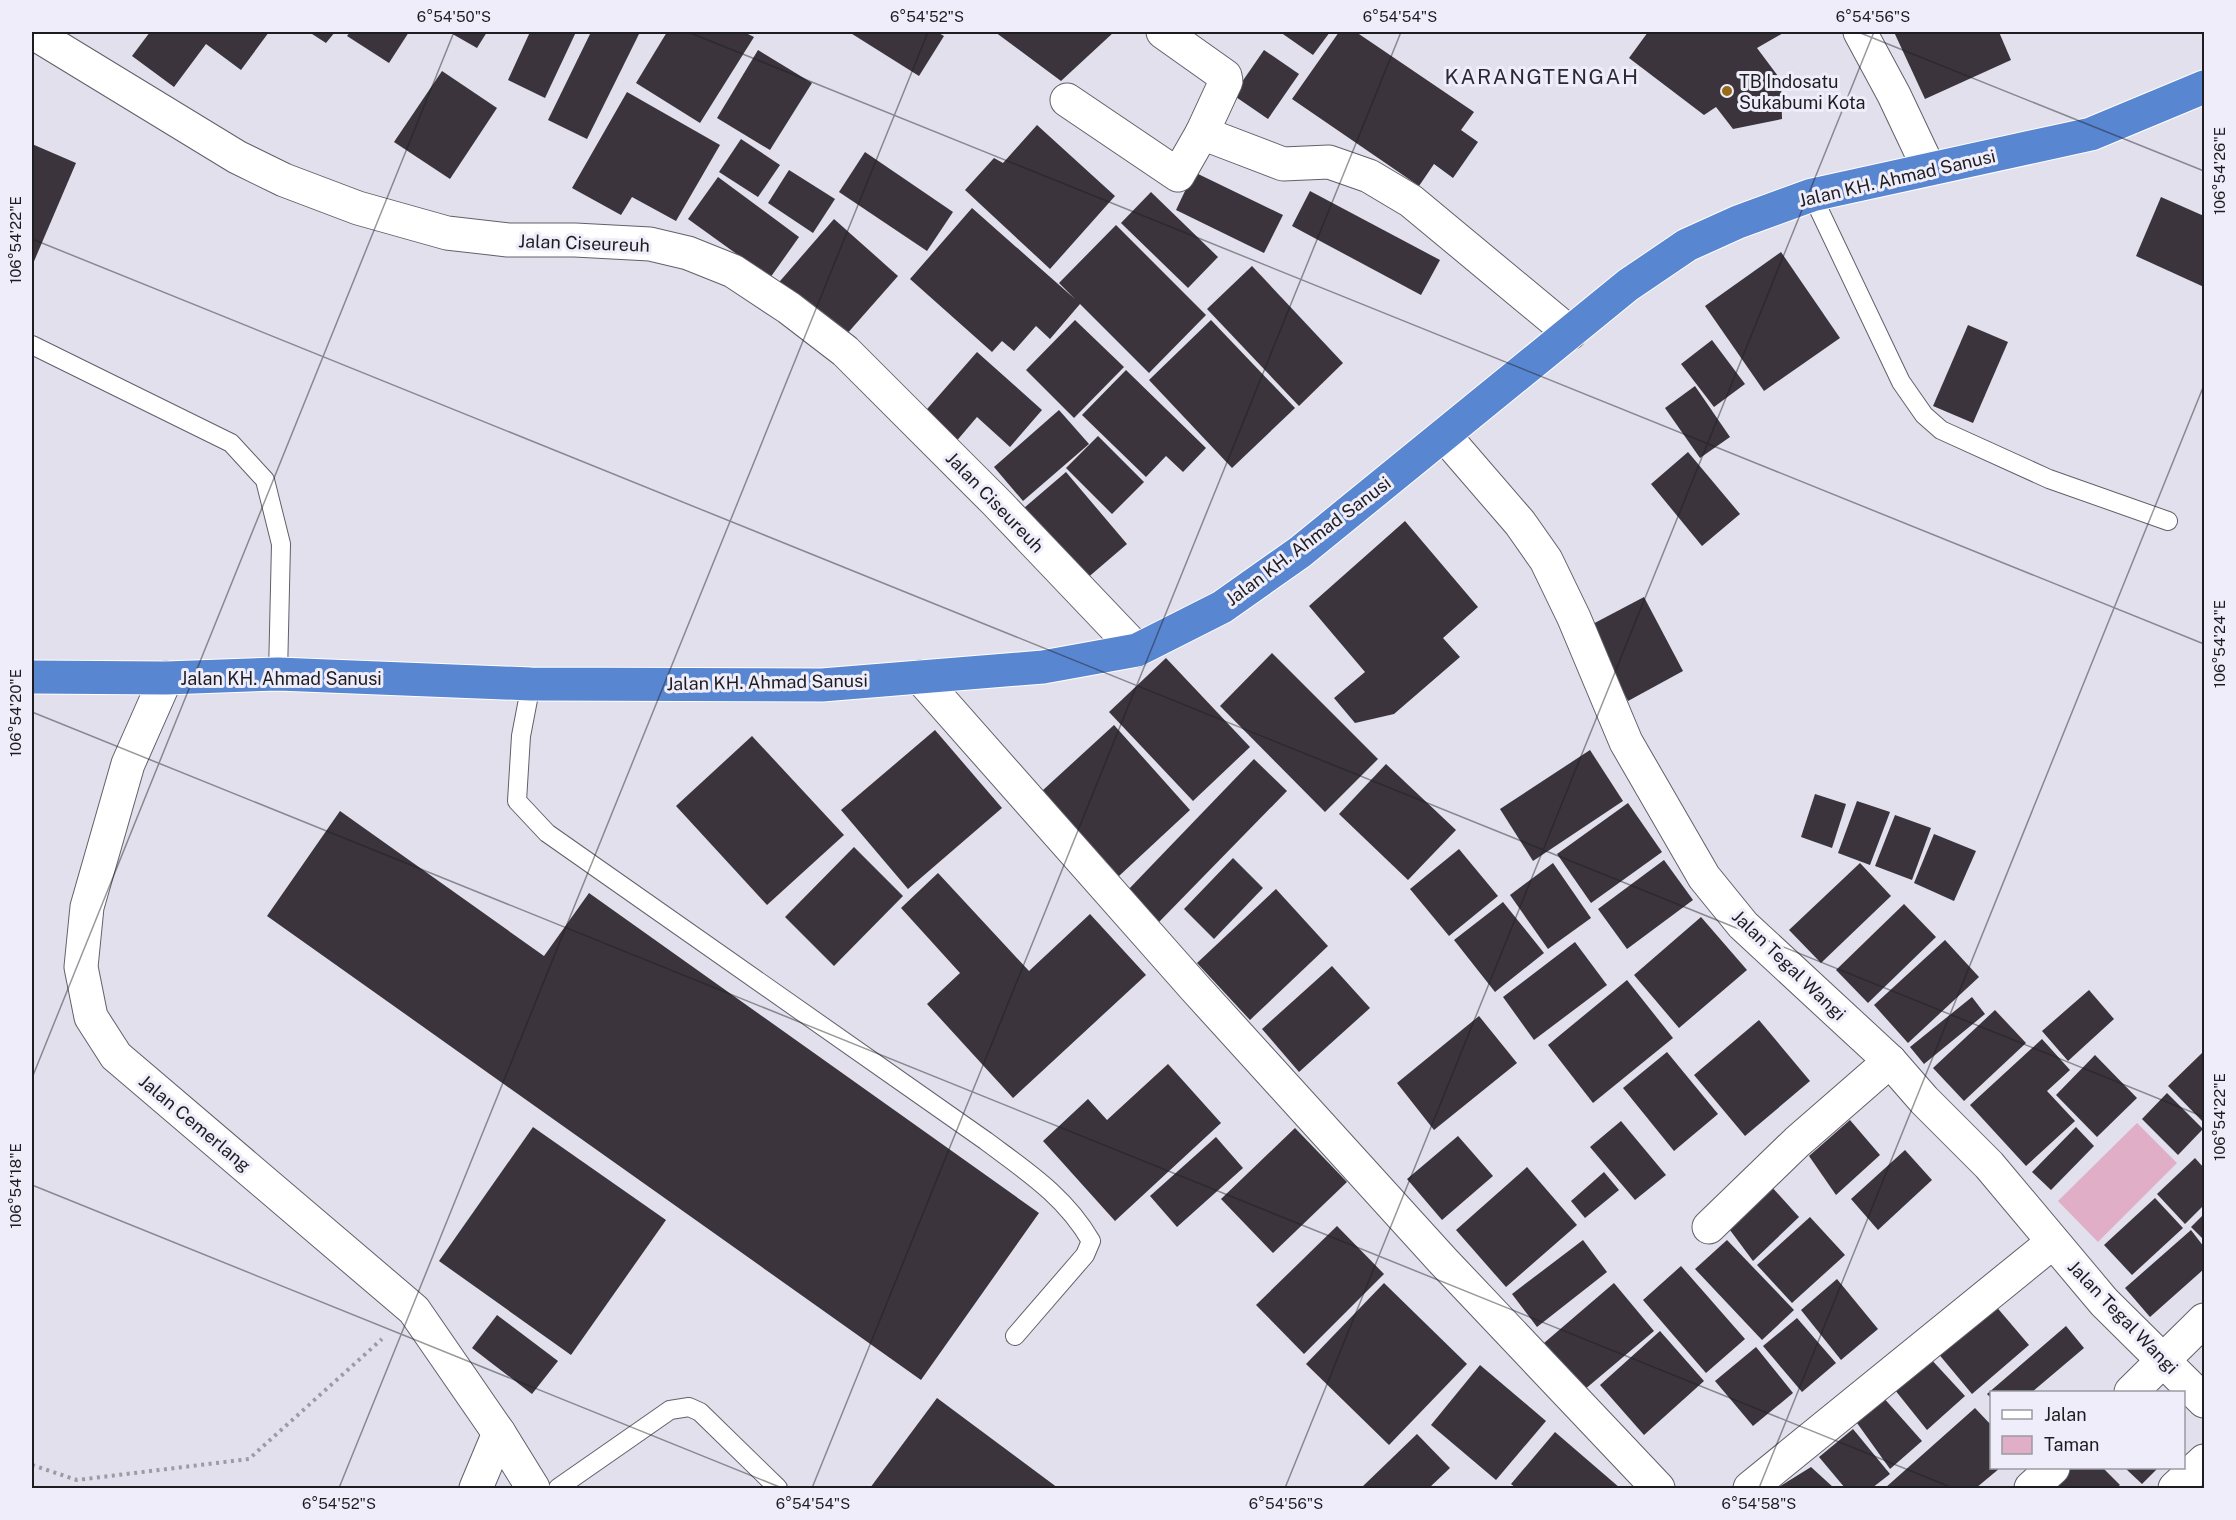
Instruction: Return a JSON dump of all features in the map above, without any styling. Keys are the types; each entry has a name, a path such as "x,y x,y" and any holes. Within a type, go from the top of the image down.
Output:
{"highway":[{"name":"Jalan KH. Ahmad Sanusi","path":"32,677 166,678 278,674 531,684 822,685 1043,667 1137,650 1222,607 1300,552 1628,285 1687,245 1738,222 1812,195 2091,134 2205,87"}],"street":[{"name":"Jalan Ciseureuh","path":"32,32 237,157 285,180 358,208 457,234 508,240 574,240 650,244 688,253 733,271 789,308 845,351 997,503 1137,650"},
{"path":"1067,100 1178,175 1202,133 1226,81 1225,76 1163,32"},
{"path":"1860,32 1894,95 1929,169"},
{"path":"1202,133 1283,164 1315,160 1329,162 1369,176 1412,201 1570,333"},
{"name":"Jalan Tegal Wangi","path":"1444,435 1514,516 1546,560 1574,618 1626,742 1704,877 1743,925 1890,1061 1924,1100 1989,1165 2104,1302 2205,1401"},
{"path":"920,677 1172,962 1436,1254 1658,1488"},
{"name":"Jalan Cemerlang","path":"166,678 128,764 87,907 81,967 91,1017 116,1056 414,1310 499,1433 533,1488"},
{"path":"1709,1227 1797,1142 1890,1061"},
{"path":"1750,1488 2053,1242"},
{"path":"2132,1391 2205,1320"},
{"path":"476,1488 499,1433"},
{"path":"2175,1488 2205,1461"},
{"path":"2031,1488 2051,1469"}],"lane":[{"path":"1812,195 1901,382 1924,415 1941,429 2049,479 2168,521"},
{"path":"32,345 231,443 265,480 281,544 278,674"},
{"path":"531,684 521,736 518,801 547,833 986,1141 1045,1185 1076,1216 1091,1240 1084,1255 1015,1336"},
{"path":"558,1488 670,1410 689,1407 700,1412 778,1488"}],"path":[{"path":"32,1465 77,1479 249,1460 414,1310"}],"green space":[{"path":"2137,1123 2177,1163 2098,1242 2058,1201"}],"building":[{"path":"150,32 269,32 241,70 206,44 174,87 132,56"},
{"path":"309,32 335,32 326,43"},
{"path":"350,32 409,32 389,63 347,36"},
{"path":"449,32 487,32 477,48"},
{"path":"530,32 576,32 545,98 508,80"},
{"path":"591,32 640,32 587,139 548,120"},
{"path":"667,32 744,32 754,37 700,123 636,83"},
{"path":"849,32 937,32 944,36 919,76"},
{"path":"995,32 1114,32 1061,81"},
{"path":"1280,32 1330,32 1313,55"},
{"path":"1339,32 1356,32 1474,112 1461,130 1478,142 1453,178 1434,164 1419,186 1292,99"},
{"name":"TB Indosatu Sukabumi Kota","path":"1648,32 1785,32 1757,48 1781,80 1782,119 1733,129 1716,107 1704,115 1629,58"},
{"path":"1894,32 1999,32 2011,60 1925,99"},
{"path":"758,50 812,83 770,150 717,118"},
{"path":"1264,50 1299,74 1268,119 1233,95"},
{"path":"442,71 497,108 450,179 394,142"},
{"path":"627,92 720,145 676,221 632,197 621,215 572,188"},
{"path":"1037,125 1115,196 1050,269 965,190 994,158 1003,163"},
{"path":"741,139 780,165 758,197 719,172"},
{"path":"32,144 76,163 32,266"},
{"path":"865,152 953,212 927,251 839,192"},
{"path":"789,170 835,199 813,233 768,203"},
{"path":"1194,172 1283,215 1264,253 1176,210"},
{"path":"718,177 799,237 770,278 688,219"},
{"path":"1310,191 1440,260 1421,295 1292,226"},
{"path":"1151,192 1218,257 1188,288 1121,223"},
{"path":"2161,197 2204,216 2204,287 2136,256"},
{"path":"972,208 1075,299 1059,283 1116,225 1206,315 1149,373 1080,304 1050,339 1036,326 1014,351 1002,341 992,352 910,279"},
{"path":"834,219 898,276 838,344 774,288"},
{"path":"1781,252 1840,338 1764,391 1705,306"},
{"path":"1252,266 1343,363 1299,406 1207,309"},
{"path":"1075,320 1124,367 1074,418 1026,370"},
{"path":"1211,320 1295,408 1232,468 1149,380"},
{"path":"1968,325 2008,342 1973,423 1933,406"},
{"path":"1712,340 1745,384 1714,407 1681,364"},
{"path":"977,352 1042,410 1010,447 977,417 954,444 921,416"},
{"path":"1126,370 1206,448 1183,472 1166,456 1146,477 1082,415"},
{"path":"1695,386 1730,437 1700,458 1665,408"},
{"path":"1059,410 1089,444 1023,501 994,467"},
{"path":"1098,436 1144,482 1112,514 1066,468"},
{"path":"1688,452 1740,514 1702,546 1651,484"},
{"path":"1066,472 1127,544 1085,580 1024,508"},
{"path":"1405,521 1478,607 1443,638 1460,657 1394,714 1355,723 1334,698 1365,672 1309,606"},
{"path":"1644,597 1683,671 1628,701 1589,626"},
{"path":"1272,653 1378,759 1325,812 1220,706"},
{"path":"1166,658 1250,747 1193,801 1109,712"},
{"path":"1114,725 1190,810 1119,876 1042,791"},
{"path":"935,730 1002,808 908,889 841,810"},
{"path":"752,736 844,835 767,905 676,806"},
{"path":"1590,750 1623,801 1533,861 1500,809"},
{"path":"1254,759 1287,791 1159,922 1127,891"},
{"path":"1386,764 1456,830 1408,880 1339,814"},
{"path":"1815,794 1846,804 1832,848 1801,837"},
{"path":"1857,801 1890,812 1870,865 1838,853"},
{"path":"1628,803 1662,852 1591,903 1557,854"},
{"path":"340,811 544,956 589,893 1039,1213 921,1380 267,916"},
{"path":"1895,815 1931,828 1912,880 1875,866"},
{"path":"1934,834 1976,851 1954,901 1914,883"},
{"path":"854,847 903,896 834,966 785,917"},
{"path":"1459,849 1498,896 1449,936 1410,889"},
{"path":"1233,858 1263,888 1214,939 1184,909"},
{"path":"1664,860 1693,900 1627,949 1598,909"},
{"path":"1553,863 1591,918 1548,949 1510,895"},
{"path":"1860,863 1891,896 1821,963 1789,930"},
{"path":"938,873 1029,971 1090,914 1146,975 1013,1098 927,1004 960,973 901,908"},
{"path":"1276,889 1328,946 1250,1020 1197,963"},
{"path":"1503,902 1544,953 1495,992 1454,940"},
{"path":"1904,904 1936,937 1868,1003 1836,970"},
{"path":"1701,917 1747,970 1679,1028 1634,975"},
{"path":"1945,940 1979,977 1908,1043 1874,1005"},
{"path":"1575,942 1607,985 1534,1040 1503,997"},
{"path":"1332,966 1370,1008 1299,1072 1262,1029"},
{"path":"1627,980 1673,1038 1593,1103 1548,1045"},
{"path":"2089,990 2114,1019 2068,1061 2042,1031"},
{"path":"1972,997 1985,1014 1924,1064 1910,1047"},
{"path":"1995,1010 2026,1043 1964,1101 1933,1068"},
{"path":"1479,1016 1517,1063 1434,1130 1397,1083"},
{"path":"1759,1020 1810,1081 1745,1136 1694,1075"},
{"path":"2042,1039 2070,1070 2047,1091 2075,1121 2026,1166 1970,1105"},
{"path":"1667,1052 1718,1114 1674,1151 1623,1088"},
{"path":"2202,1053 2204,1055 2204,1123 2168,1086"},
{"path":"2095,1055 2137,1098 2097,1137 2056,1095"},
{"path":"1168,1064 1221,1123 1115,1221 1043,1141 1088,1099 1107,1120"},
{"path":"2167,1093 2203,1129 2178,1155 2142,1119"},
{"path":"1850,1120 1880,1155 1836,1195 1809,1156"},
{"path":"1621,1121 1666,1175 1635,1200 1590,1147"},
{"path":"533,1127 666,1220 571,1355 439,1261"},
{"path":"2076,1127 2094,1146 2051,1190 2032,1172"},
{"path":"1295,1128 1347,1182 1273,1253 1221,1199"},
{"path":"1458,1136 1493,1176 1442,1220 1407,1179"},
{"path":"1216,1137 1243,1168 1177,1227 1150,1196"},
{"path":"1905,1150 1932,1180 1878,1230 1851,1199"},
{"path":"2195,1158 2204,1168 2204,1205 2185,1224 2157,1194"},
{"path":"1527,1167 1577,1225 1506,1287 1456,1230"},
{"path":"1604,1172 1619,1190 1585,1218 1571,1201"},
{"path":"1770,1185 1799,1217 1753,1261 1727,1226"},
{"path":"2155,1198 2183,1228 2132,1275 2104,1245"},
{"path":"2204,1214 2204,1240 2191,1227"},
{"path":"1810,1217 1845,1255 1792,1303 1757,1265"},
{"path":"1337,1226 1384,1274 1304,1354 1256,1305"},
{"path":"2191,1230 2204,1247 2204,1269 2150,1317 2125,1288"},
{"path":"1583,1240 1607,1272 1537,1327 1512,1294"},
{"path":"1727,1240 1794,1310 1762,1340 1695,1269"},
{"path":"1681,1266 1745,1339 1706,1373 1643,1300"},
{"path":"1837,1279 1878,1329 1841,1360 1801,1310"},
{"path":"1384,1283 1467,1364 1389,1445 1306,1364"},
{"path":"1614,1283 1654,1331 1584,1390 1544,1343"},
{"path":"1994,1304 2029,1345 1972,1394 1937,1352"},
{"path":"497,1315 558,1361 532,1394 472,1348"},
{"path":"1797,1318 1836,1363 1802,1392 1763,1346"},
{"path":"2066,1326 2084,1348 2033,1391 1990,1391"},
{"path":"1660,1331 1704,1381 1644,1435 1600,1385"},
{"path":"1756,1347 1793,1393 1753,1426 1715,1381"},
{"path":"1929,1357 1965,1396 1927,1430 1891,1385"},
{"path":"1480,1365 1546,1421 1496,1480 1431,1425"},
{"path":"1882,1396 1922,1441 1890,1469 1852,1416"},
{"path":"937,1398 1058,1488 870,1488"},
{"path":"1975,1408 1990,1424 1990,1469 1999,1469 1976,1488 1885,1488"},
{"path":"1853,1429 1890,1474 1872,1488 1845,1488 1819,1457"},
{"path":"1555,1432 1620,1488 1516,1488 1511,1484"},
{"path":"1417,1434 1450,1468 1429,1488 1361,1488"},
{"path":"1811,1467 1834,1488 1777,1488"},
{"path":"2056,1469 2104,1469 2120,1485 2116,1488 2061,1488 2048,1476"},
{"path":"2126,1469 2157,1469 2142,1484"}],"place":[{"name":"TB Indosatu Sukabumi Kota","path":"1727,91"}],"district":[{"name":"KARANGTENGAH","path":"1542,76"}]}
